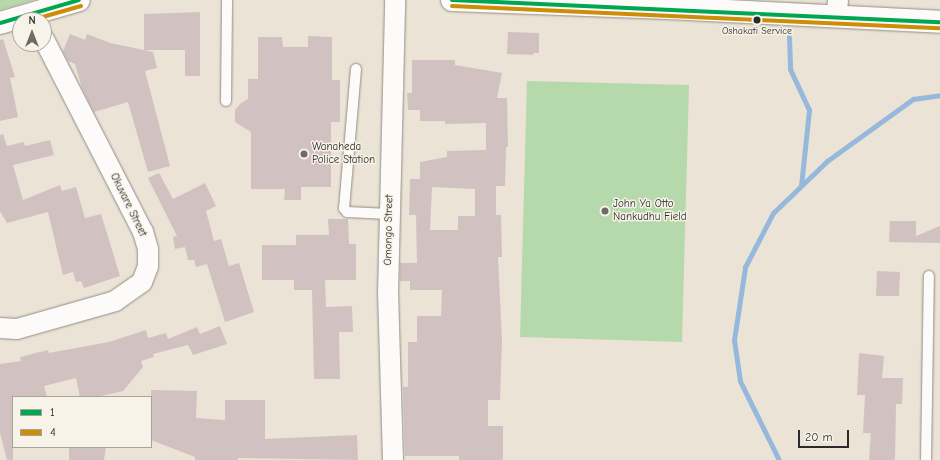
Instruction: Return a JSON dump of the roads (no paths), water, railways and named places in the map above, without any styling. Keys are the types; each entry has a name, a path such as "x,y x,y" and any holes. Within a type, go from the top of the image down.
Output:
{"main road":[{"path":"46,12 79,0"},
{"path":"452,0 837,9 940,22"},
{"path":"0,23 12,21"}],"street":[{"name":"Omongo Street","path":"393,460 388,294 395,0"},
{"name":"Okuvare Street","path":"0,328 17,329 115,301 142,282 148,266 148,249 143,232 51,52"}],"lane":[{"path":"226,101 227,0"},
{"path":"356,69 344,208 347,212 389,214"},
{"path":"926,460 929,276"}],"waterway":[{"path":"789,37 790,69 809,110 801,186"},
{"path":"779,460 740,381 734,340 745,267 773,213 827,161 913,99 940,95"}],"place":[{"name":"Oshakati Service","path":"757,20"},
{"name":"Wanaheda Police Station","path":"304,154"},
{"name":"John Ya Otto Nankudhu Field","path":"605,211"}]}
